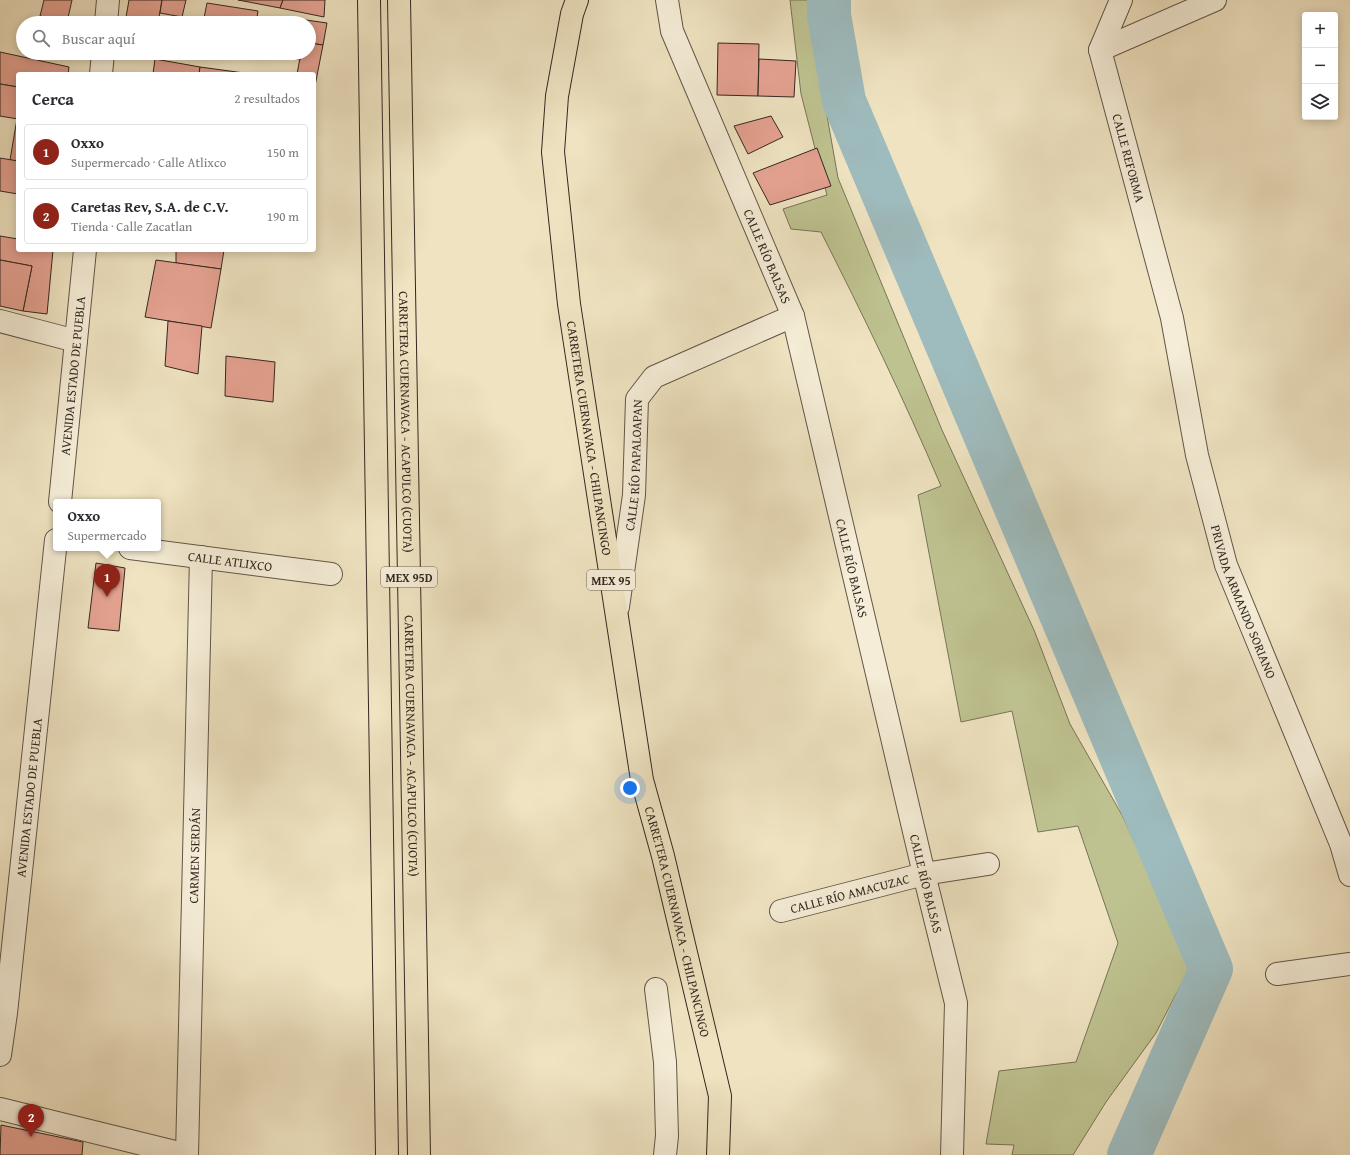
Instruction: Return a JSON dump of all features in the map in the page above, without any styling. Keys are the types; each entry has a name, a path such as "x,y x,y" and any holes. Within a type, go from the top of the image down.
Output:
{"main road":[{"name":"MEX 95D","path":"369,0 387,1155"},
{"name":"CARRETERA CUERNAVACA - ACAPULCO (CUOTA)","path":"399,0 420,1155"},
{"name":"CARRETERA CUERNAVACA - CHILPANCINGO","path":"577,0 572,14 557,96 553,152 569,304 642,780 663,856 720,1096 718,1155"}],"street":[{"path":"107,16 108,0"},
{"name":"CALLE RÍO BALSAS","path":"667,0 672,31 793,316 924,874 956,1003 952,1155"},
{"path":"1100,50 1121,0"},
{"path":"1100,50 1216,0"},
{"name":"CALLE REFORMA","path":"1100,50 1172,318"},
{"path":"101,72 102,60"},
{"name":"AVENIDA ESTADO DE PUEBLA","path":"60,499 84,252"},
{"name":"CALLE RÍO PAPALOAPAN","path":"617,614 634,495 637,399 654,377 793,316"},
{"name":"PRIVADA ARMANDO SORIANO","path":"1172,318 1197,455 1226,565 1341,844 1350,875"},
{"path":"0,321 76,341"},
{"name":"AVENIDA ESTADO DE PUEBLA","path":"0,1055 6,1013 55,551"},
{"name":"CALLE ATLIXCO","path":"154,551 331,574"},
{"name":"CARMEN SERDÁN","path":"187,1155 201,557"},
{"name":"CALLE RÍO AMACUZAC","path":"781,911 924,874 988,864"},
{"path":"1277,974 1350,964"},
{"path":"656,989 665,1062 668,1136 664,1155"},
{"path":"0,1109 187,1155"}],"green space":[{"path":"790,0 813,0 812,31 838,178 942,430 1034,630 1070,724 1122,815 1191,965 1156,1033 1106,1102 1073,1155 1012,1155 1014,1145 986,1144 999,1071 1076,1062 1118,943 1078,826 1038,832 1012,711 961,722 918,495 941,486 913,421 821,232 791,229 783,209 827,195 801,94"}],"building":[{"path":"44,0 72,0 68,16 40,16"},
{"path":"129,0 162,0 159,16 126,16"},
{"path":"162,0 186,0 182,16 160,13"},
{"path":"238,0 283,0 280,8"},
{"path":"283,0 325,0 324,17 280,8"},
{"path":"207,3 258,11 257,16 204,16"},
{"path":"316,21 327,23 323,45 316,44"},
{"path":"718,43 759,44 758,96 717,95"},
{"path":"316,44 323,45 316,81 316,72 297,72 300,60 316,60"},
{"path":"0,52 16,55 16,60 37,60 69,67 68,72 16,72 16,87 0,84"},
{"path":"759,59 796,61 794,97 758,96"},
{"path":"155,60 200,67 199,72 153,72"},
{"path":"200,67 237,72 199,72"},
{"path":"0,84 16,87 16,119 0,116"},
{"path":"771,116 783,137 748,154 734,126"},
{"path":"16,125 16,161 10,160"},
{"path":"817,148 831,186 770,205 753,173"},
{"path":"0,158 16,161 16,194 0,191"},
{"path":"0,236 16,239 16,252 53,252 47,314 23,311 32,266 0,260"},
{"path":"176,252 224,252 221,269 176,263"},
{"path":"0,260 32,266 23,311 0,306"},
{"path":"156,260 221,269 211,328 145,317"},
{"path":"168,321 202,326 198,374 165,366"},
{"path":"226,356 275,362 273,402 225,396"},
{"path":"96,563 125,568 119,631 88,628"},
{"path":"1,1125 83,1142 82,1155 0,1155"}],"waterway":[{"path":"829,0 829,15 844,101 1211,969 1129,1155"}],"place":[{"name":"Oxxo","path":"107,597"},
{"name":"Caretas Rev, S.A. de C.V.","path":"31,1137"}]}
